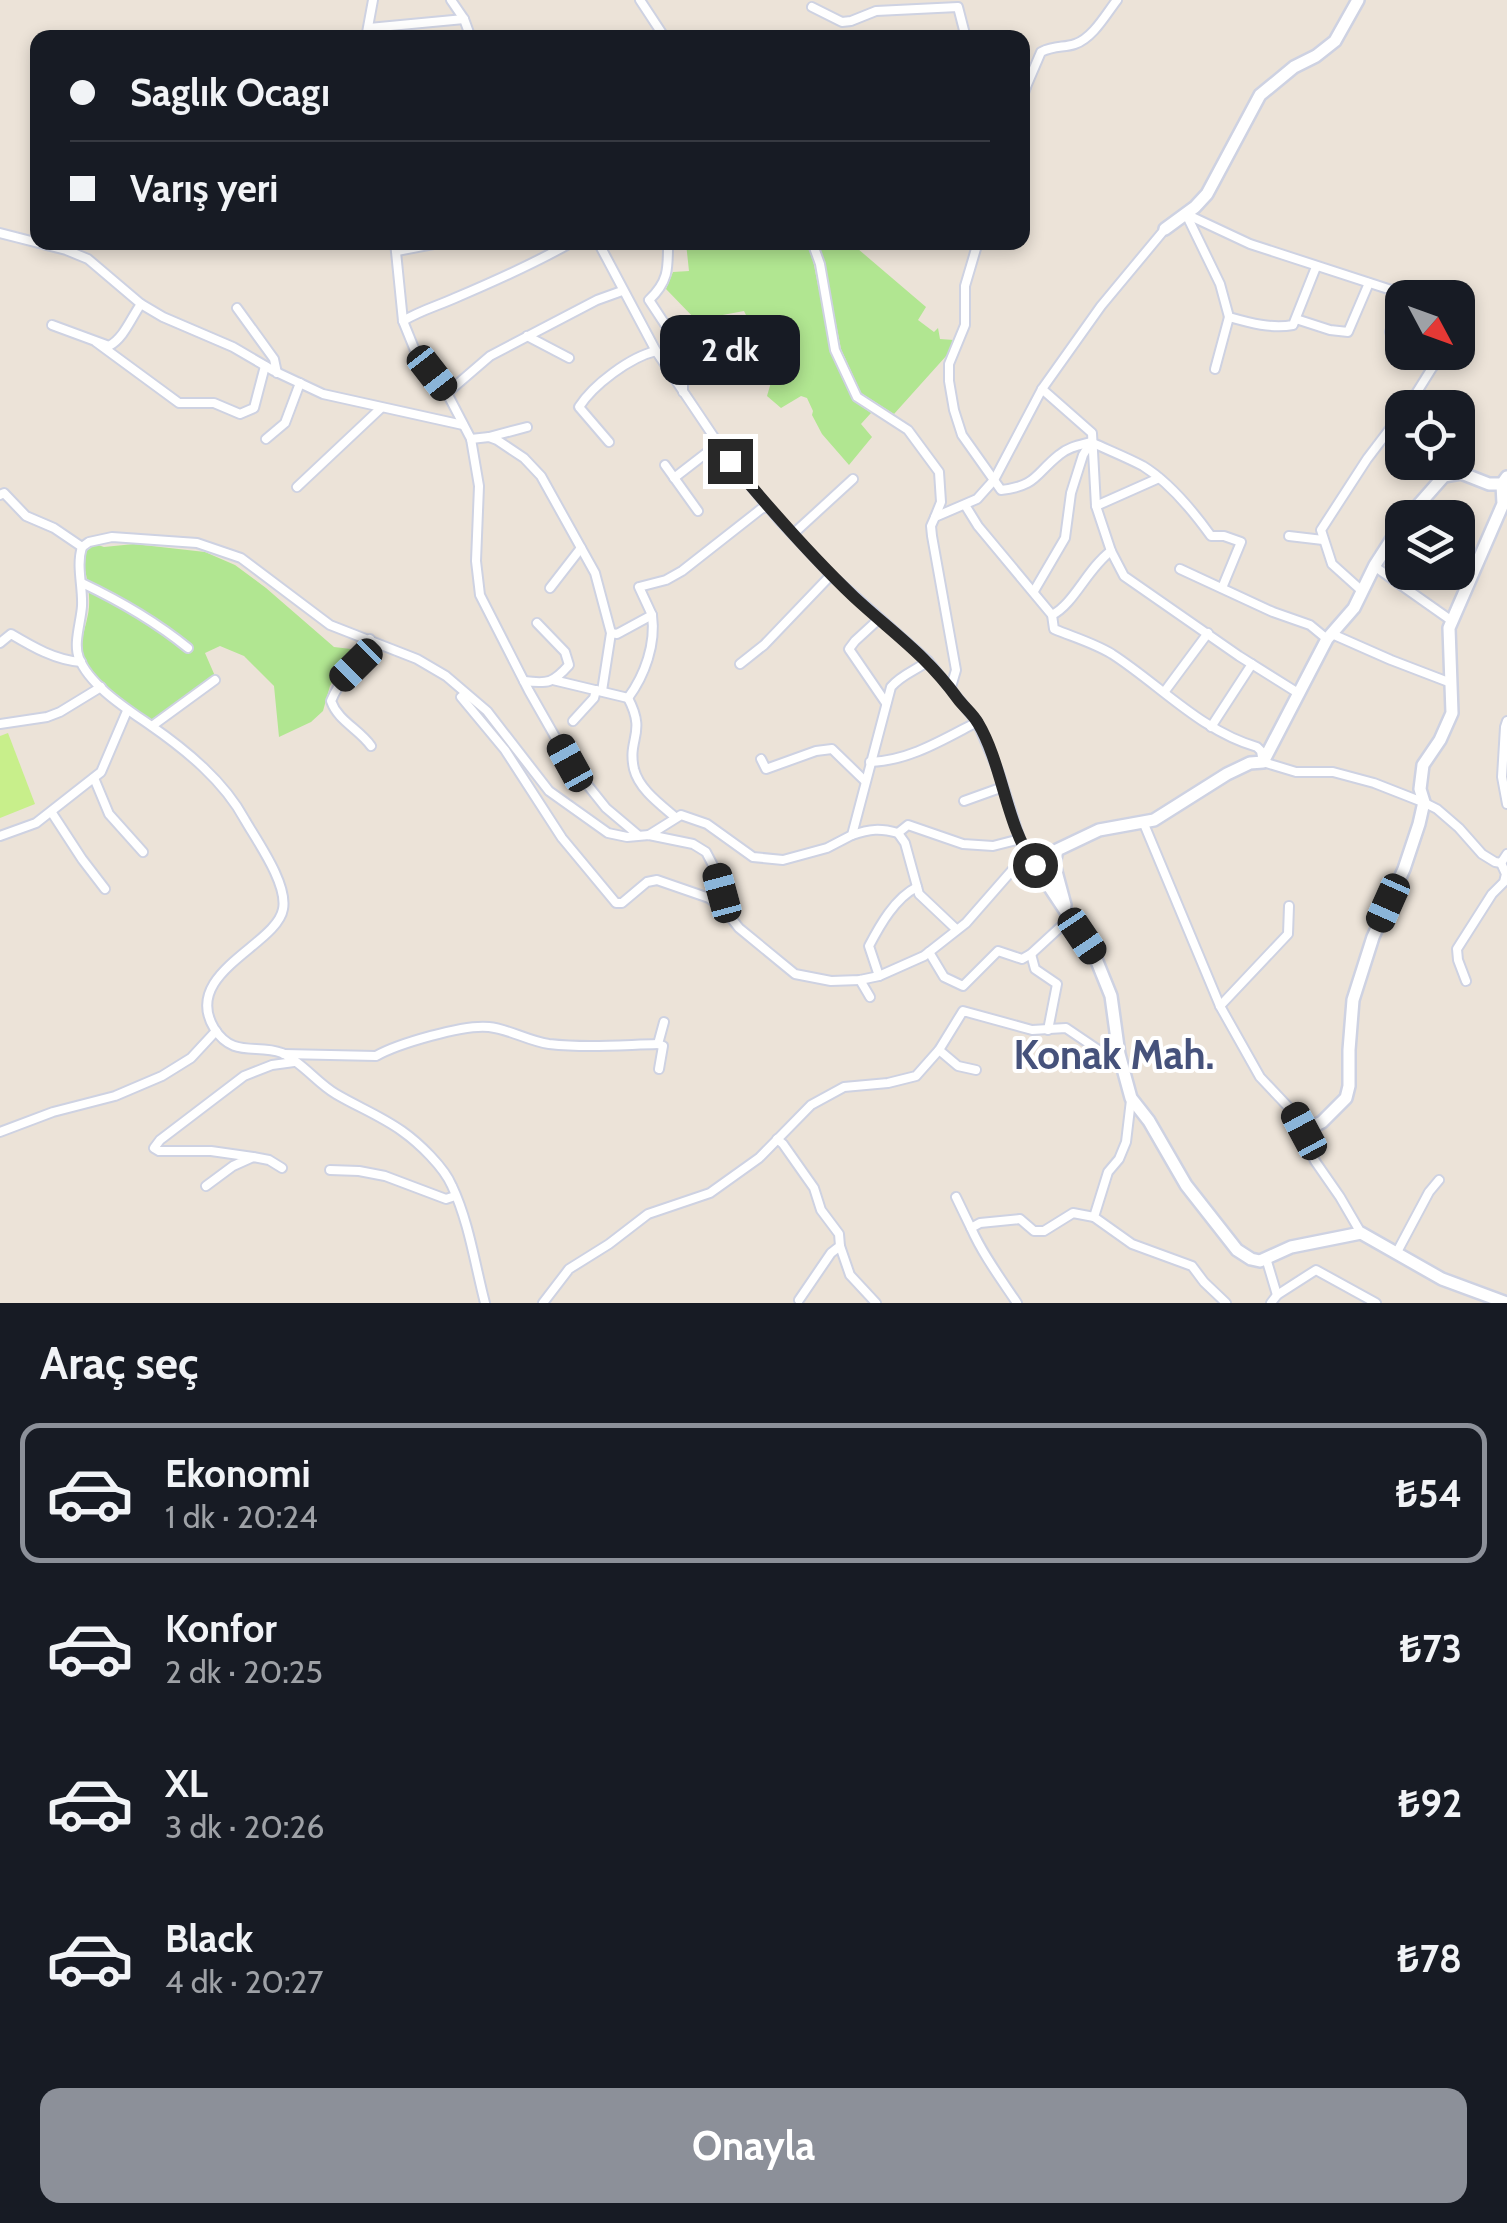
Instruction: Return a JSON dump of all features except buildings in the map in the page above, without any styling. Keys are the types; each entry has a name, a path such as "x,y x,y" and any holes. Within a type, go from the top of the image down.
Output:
{"main road":[{"path":"1165,230 1208,194 1260,95 1335,41 1358,0"},
{"path":"1304,1131 1322,1122 1346,1098 1350,1086 1353,1000 1373,937 1404,869 1424,802 1420,789 1423,765 1452,713 1448,628 1503,504 1504,480 1490,484 1461,473 1444,476 1423,500"},
{"path":"1070,918 1054,864 1058,850 1099,830 1154,820 1227,774 1250,763 1263,762 1330,636 1354,608 1385,550"},
{"path":"1031,860 1094,954 1111,996 1118,1054 1131,1098 1186,1184 1237,1250 1260,1261 1291,1246 1361,1233 1442,1279 1507,1303"}],"street":[{"path":"368,30 373,0"},
{"path":"451,0 468,30"},
{"path":"640,0 659,30"},
{"path":"1030,75 1042,52 1076,44 1092,32 1117,0"},
{"path":"812,7 842,22 876,11 958,7 964,30"},
{"path":"389,30 464,19"},
{"path":"1186,214 1250,244 1385,290"},
{"path":"1186,214 1220,284 1229,317 1215,370"},
{"path":"935,517 977,499 994,480 1042,389 1101,306 1165,230"},
{"path":"0,233 30,241"},
{"path":"66,250 88,260 163,318 323,394 463,425"},
{"path":"396,250 403,320 416,353 447,393 472,439 480,486 476,561 480,595 570,763 606,808 638,835"},
{"path":"403,320 558,250"},
{"path":"461,696 505,750 562,838 616,903 647,882 657,880 709,898 795,974 831,981 860,980 924,956 966,923 1015,868 1031,860 1020,840 978,722 928,661 831,575 768,507 718,444 656,352 602,250"},
{"path":"668,250 668,270 660,289 649,300 683,360 683,392"},
{"path":"815,250 835,350 857,398 908,430 939,472 941,502 931,526 956,670 951,687"},
{"path":"976,250 965,286 965,325 949,364 949,382 962,436 994,480 1002,490 1033,482 1059,454 1091,442 1143,466 1159,478 1210,536 1241,542 1222,588"},
{"path":"1229,317 1257,324 1293,325 1316,267"},
{"path":"1296,319 1348,332 1369,284"},
{"path":"447,393 490,356 622,291"},
{"path":"52,324 109,346 119,341 141,304"},
{"path":"237,308 274,359 277,373"},
{"path":"527,336 569,358"},
{"path":"96,342 179,403 214,403 240,414 254,408 264,366"},
{"path":"609,442 579,407 606,378 656,352"},
{"path":"266,439 285,422 300,383"},
{"path":"1042,389 1092,433 1096,506 1124,576 1298,693"},
{"path":"296,487 381,408"},
{"path":"472,439 527,427"},
{"path":"488,436 524,458 541,476 595,573 610,632 599,691 573,721"},
{"path":"1362,591 1332,564 1321,530 1385,436"},
{"path":"1034,591 1065,538 1071,493 1091,442"},
{"path":"674,478 718,444"},
{"path":"665,465 698,511"},
{"path":"1096,506 1159,478"},
{"path":"793,534 853,479"},
{"path":"0,495 4,494 26,516 82,546"},
{"path":"965,505 1052,615 1054,628 1108,652 1211,728 1257,747 1262,751 1263,762 1296,772 1333,772 1424,802 1448,819 1482,854 1501,864 1506,874 1504,882 1457,949 1466,981"},
{"path":"628,698 641,681 654,632 652,615 639,586 666,580 682,571 768,507"},
{"path":"1289,536 1323,540"},
{"path":"658,1069 663,1046 658,1044 596,1048 542,1043 488,1027 462,1029 376,1056 284,1054 238,1048 226,1042 216,1031 206,1006 212,990 240,955 276,924 284,912 284,898 237,804 210,774 102,688 81,662 77,654 82,584 78,560 82,546 112,538 197,543 241,558 330,625 417,659 465,690 487,711 550,790 608,833 628,838 649,835 694,844 706,852 717,873 728,914"},
{"path":"550,588 582,548"},
{"path":"1052,615 1061,610 1098,561 1111,551"},
{"path":"1374,566 1452,621"},
{"path":"1180,568 1273,612 1451,683"},
{"path":"740,664 764,646 831,575"},
{"path":"82,584 167,630 188,648"},
{"path":"610,632 617,634 652,615"},
{"path":"879,619 849,649 886,703"},
{"path":"524,681 543,684 569,665 565,652 537,623"},
{"path":"1165,691 1208,633"},
{"path":"0,642 11,634 42,652 81,662"},
{"path":"370,640 330,701 338,715 371,746"},
{"path":"852,836 890,687 901,675 928,661"},
{"path":"1211,728 1252,664"},
{"path":"152,726 215,680"},
{"path":"553,680 628,698 638,725 634,772 646,792 675,817"},
{"path":"0,724 47,717 102,688"},
{"path":"0,836 52,813 101,772 128,711"},
{"path":"1507,721 1502,777 1507,804"},
{"path":"870,762 920,750 978,722"},
{"path":"761,760 766,769 816,750 832,749 865,782"},
{"path":"94,778 109,814 143,852"},
{"path":"964,801 1003,787"},
{"path":"52,813 105,889"},
{"path":"649,835 681,815 707,824 754,856 784,860 827,848 870,829 898,833 905,843 919,894 956,929"},
{"path":"1144,824 1220,1006 1260,1077 1284,1100 1304,1131 1316,1161 1361,1233"},
{"path":"898,833 908,825 963,844 992,846 1020,840"},
{"path":"1501,864 1507,854"},
{"path":"878,976 869,946 906,892 917,887"},
{"path":"1220,1006 1288,934 1289,906"},
{"path":"543,1303 552,1299 557,1282 568,1269 648,1214 710,1193 758,1158 811,1106 844,1087 916,1076 939,1050 963,1010 963,986 998,951 1022,959 1070,918"},
{"path":"929,952 944,977 963,986"},
{"path":"1031,954 1036,969 1057,984 1048,1030"},
{"path":"860,980 870,998"},
{"path":"963,1010 1032,1030 1066,1028 1100,1051 1118,1054"},
{"path":"658,1044 664,1022"},
{"path":"0,1132 115,1096 162,1076 202,1049 216,1031"},
{"path":"939,1050 958,1066 976,1070"},
{"path":"284,1054 332,1092 402,1131 452,1184 484,1303"},
{"path":"282,1168 253,1157 154,1148 244,1076 272,1064 294,1062"},
{"path":"1094,1217 1108,1172 1126,1142 1131,1098"},
{"path":"777,1140 814,1188 839,1234 850,1275 876,1303"},
{"path":"206,1186 253,1157"},
{"path":"330,1170 385,1176 434,1196 455,1196"},
{"path":"1397,1252 1438,1180"},
{"path":"956,1196 982,1253 1018,1303"},
{"path":"820,1226 825,1214"},
{"path":"971,1228 1020,1219 1034,1231 1044,1231 1073,1214 1094,1217 1132,1244 1192,1266 1226,1303"},
{"path":"800,1300 831,1253 840,1246"},
{"path":"1266,1258 1274,1299 1316,1270 1376,1303"},
{"path":"554,1271 557,1282"}],"green space":[{"path":"687,250 809,250 832,356 853,400 871,413 861,424 872,437 849,465 822,434 807,398 801,396 781,408 767,396 774,372 744,311 696,320 666,289 673,272 689,271"},
{"path":"819,250 859,250 926,307 918,320 934,332 938,328 940,339 954,340 947,355 894,414 861,393 841,349"},
{"path":"95,544 205,552 235,565 334,647 359,650 358,656 341,668 330,686 323,711 311,722 279,737 274,686 244,656 220,646 205,653 215,676 152,720 102,681 82,655 89,601 82,560 88,547"},
{"path":"8,733 35,804 0,818 0,736"}],"district":[{"name":"Konak Mah.","path":"1114,1055"}],"route":[{"path":"730,461 831,575 928,661 978,722 1020,840 1035,865"}]}
